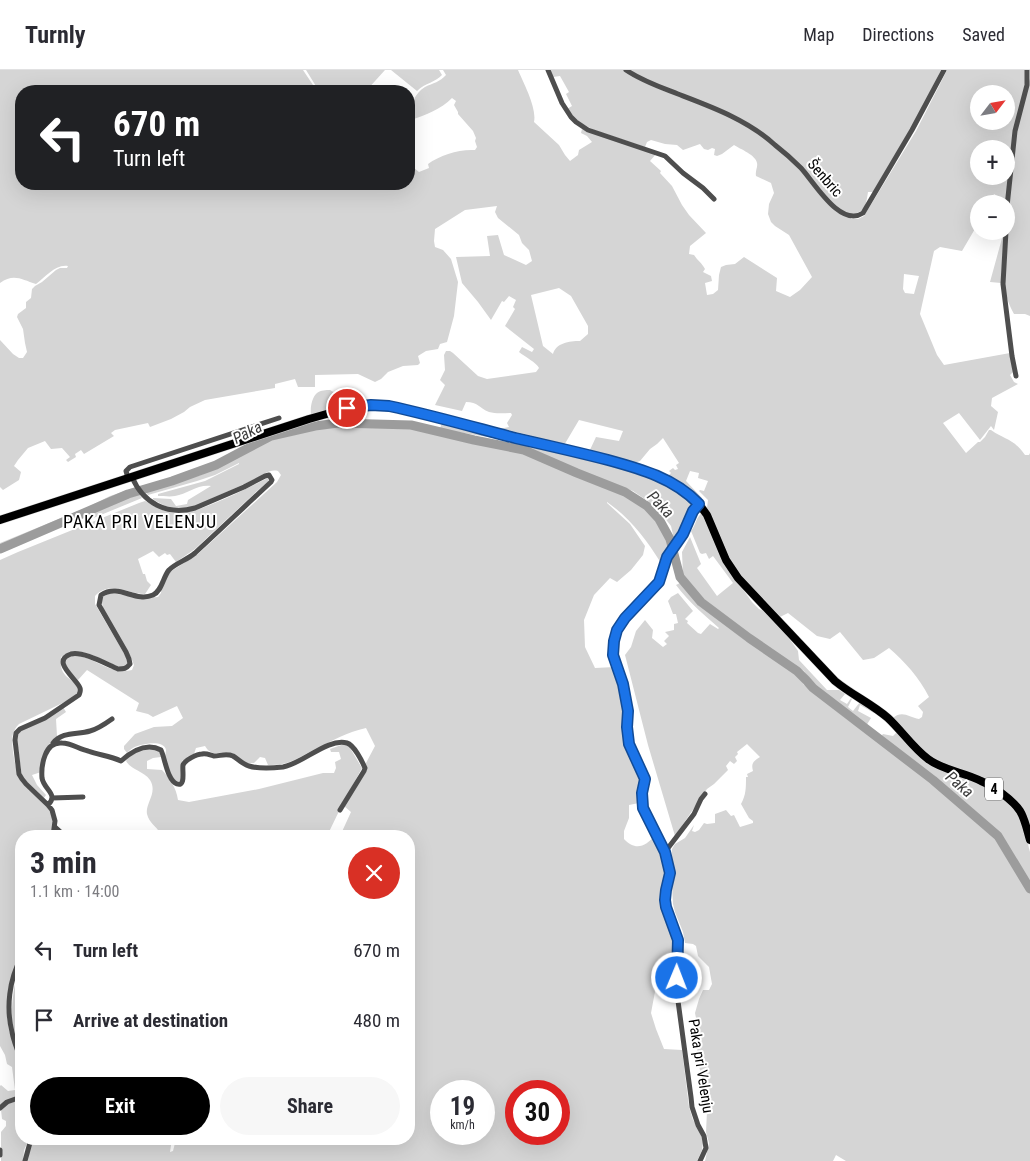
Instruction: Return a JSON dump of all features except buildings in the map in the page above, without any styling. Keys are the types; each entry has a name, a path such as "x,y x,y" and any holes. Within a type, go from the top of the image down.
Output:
{"main road":[{"name":"4","path":"0,520 309,418 347,408 371,405 403,409 639,468 668,481 699,504 707,515 726,560 738,578 835,682 887,717 926,758 936,764 981,781 1011,801 1020,811 1030,840"}],"street":[{"path":"548,70 562,104 576,122 588,130 665,156 714,199"},
{"name":"Šenbric","path":"626,70 640,79 713,107 767,137 800,168 834,208 854,217 863,213 912,130 944,70"},
{"path":"1008,195 1015,131 1027,85 1028,70"},
{"path":"1005,240 1003,284 1016,376"},
{"path":"54,830 54,816 48,805 22,780 19,774 15,740 16,733 20,729 45,718 79,695 80,688 77,682 64,667 64,658 68,655 82,654 118,669 127,668 130,664 126,652 99,606 101,595 112,590 146,597 157,593 166,574 171,569 192,555 272,480 270,476 265,476 212,501 186,510 176,511 168,510 146,497 130,477 126,471 127,469 279,418"},
{"name":"Paka pri Velenju","path":"699,504 693,511 679,540 667,557 659,582 625,618 617,630 613,655 623,684 628,711 629,744 645,779 642,793 643,808 665,852 670,873 665,900 678,940 678,1001 692,1107 704,1136 706,1148 700,1161"},
{"path":"48,805 52,798 42,780 44,760 47,751 55,740 67,734 91,731 103,726 112,719"},
{"path":"51,746 62,742 121,761 135,750 143,747 156,747 161,750 168,773 176,784 179,784 183,781 183,766 185,762 198,755 229,755 251,767 280,767 296,763 330,745 346,743 353,747 365,768 340,810"},
{"path":"665,852 694,814 705,794"},
{"path":"52,798 83,797"},
{"path":"55,827 58,830"},
{"path":"15,974 9,1008 12,1035 15,1043"},
{"path":"0,1108 7,1102 15,1099"},
{"path":"25,1161 29,1145"},
{"path":"0,1150 0,1156"}],"shaded area":[{"path":"0,70 303,70 313,85 15,85 15,190 415,190 415,169 419,172 429,168 428,164 444,155 463,150 475,150 477,147 473,131 458,114 454,105 456,101 452,98 433,111 415,119 415,98 418,93 444,77 446,75 443,70 518,70 532,103 534,122 559,145 570,161 578,155 579,150 592,142 581,133 582,129 656,154 650,161 661,171 660,173 672,186 689,215 706,233 690,246 689,254 694,255 703,265 705,269 703,272 711,276 712,281 705,283 707,295 713,294 718,290 721,267 735,264 744,257 777,278 776,291 790,297 800,290 812,277 789,235 771,222 768,214 769,204 774,193 771,183 756,176 757,165 754,157 734,145 717,156 714,155 715,149 704,149 700,144 683,150 677,145 651,140 647,142 645,147 594,130 577,121 567,109 572,106 566,94 569,92 560,76 553,77 550,70 941,70 916,120 873,192 868,192 864,207 860,212 851,214 851,219 858,219 864,216 916,131 947,70 1027,70 1015,140 970,140 970,185 1008,185 1007,195 970,195 970,237 962,251 940,247 934,251 920,314 937,355 944,365 1010,353 1013,372 1010,375 1014,382 1018,384 992,398 991,406 998,412 994,430 991,426 980,440 959,413 943,423 966,453 991,430 1013,442 1025,455 1030,453 1030,829 1012,799 926,756 893,718 903,714 919,719 922,717 923,712 918,706 929,697 911,670 889,648 874,658 863,660 840,632 830,639 817,636 788,613 780,617 752,590 728,559 707,508 708,500 699,491 704,491 708,481 698,478 699,473 690,471 686,481 702,498 701,500 691,491 667,477 671,473 669,471 673,468 675,470 678,469 676,465 679,463 663,438 640,461 634,463 589,452 596,437 619,441 623,431 579,420 563,447 498,430 509,427 507,423 512,415 511,413 489,412 470,402 466,402 462,411 435,405 445,385 440,380 445,370 444,355 446,351 453,353 478,376 487,379 536,372 539,368 519,352 522,347 532,352 534,349 505,326 515,309 513,307 516,300 509,296 504,302 502,301 491,320 462,283 456,257 490,256 487,236 498,235 504,255 526,265 532,261 529,250 522,243 519,235 498,218 495,212 497,206 465,210 435,229 435,247 443,250 451,259 458,282 454,316 447,342 440,344 438,349 426,351 418,356 420,363 418,365 403,366 388,372 375,382 358,374 315,375 315,387 298,387 295,379 275,384 275,388 205,400 171,419 150,427 148,423 115,430 111,433 114,436 84,454 81,450 75,454 76,457 68,462 66,460 70,457 62,448 51,449 45,441 28,448 14,466 21,472 19,480 3,490 0,487 0,340 13,354 23,358 27,352 23,329 17,317 18,314 26,308 26,302 31,298 32,289 35,286 56,270 67,268 68,266 55,269 36,284 22,279 10,278 0,283","holes":["904,274 919,276 914,294 905,293 903,289","559,288 571,296 588,326 588,334 580,341 567,342 560,345 553,354 543,346 531,295"]},
{"path":"306,70 385,70 371,85 315,85"},
{"path":"391,70 439,70 442,75 417,91 415,85 410,85"},
{"path":"1030,78 1030,316 1014,314 1005,292 1004,284 1007,240 1015,240 1015,195 1009,195 1010,185 1015,185 1014,140"},
{"path":"1002,240 1003,240 1001,283 990,282"},
{"path":"330,390 335,393 349,392 353,396 354,401 311,414 315,395 320,391"},
{"path":"442,422 619,465 647,475 678,489 692,504 691,512 675,543 671,526 664,517 655,506 633,491 586,474 527,448 499,439 440,429"},
{"path":"336,425 393,428 408,426 457,439 501,446 539,458 594,484 629,495 630,498 641,505 654,518 670,549 661,563 637,529 607,502 630,524 645,546 643,555 631,570 617,582 610,578 594,595 584,620 585,647 595,668 615,667 624,701 626,748 640,776 639,803 629,805 629,818 624,831 624,839 632,845 640,846 644,845 655,835 666,863 667,876 661,902 663,910 674,930 676,939 675,980 657,981 651,1013 664,1049 682,1050 689,1107 693,1120 701,1133 703,1143 697,1161 28,1161 31,1145 171,1145 170,1152 173,1151 174,1145 415,1145 415,830 343,830 351,812 344,806 367,770 366,763 375,746 366,728 340,737 293,761 275,765 268,765 265,758 260,757 254,763 245,763 231,753 214,753 205,746 196,748 194,754 182,761 182,779 177,782 167,768 166,750 161,744 141,745 132,748 127,753 124,746 135,734 154,727 172,726 183,718 177,706 153,717 136,711 139,703 87,670 78,680 65,664 68,658 76,655 119,671 132,670 134,665 131,657 109,622 102,605 102,597 110,593 146,598 158,597 170,572 198,554 277,482 281,475 278,471 270,471 186,509 170,507 153,498 171,499 176,506 187,504 188,500 211,486 202,486 175,496 158,496 158,494 205,481 239,463 215,475 197,481 148,495 145,491 201,475 272,438 292,432"},
{"path":"268,478 269,481 195,549 176,562 170,554 167,555 165,553 159,557 153,551 138,559 143,574 145,574 147,581 151,585 145,594 113,588 101,591 95,596 95,604 128,660 129,665 125,668 117,666 85,652 76,651 61,657 64,673 79,690 77,696 19,724 14,731 12,738 13,751 20,779 44,803 53,817 52,830 15,830 15,968 8,991 7,1011 9,1030 15,1046 15,1090 12,1067 7,1064 0,1046 0,560 145,501 167,511 183,513 221,500"},
{"path":"134,488 136,490 0,546 0,543 110,496"},
{"path":"138,493 142,498 91,519 88,517 67,525 64,523"},
{"path":"702,513 722,560 752,602 759,609 766,612 787,635 798,651 799,660 827,690 839,690 845,694 840,700 847,704 851,698 848,707 853,711 860,702 875,712 860,705 858,711 871,718 866,726 815,688 804,671 751,638 701,600 683,576 682,552 690,537 701,564 697,568 717,596 733,583 713,556 709,559 706,553 700,553 691,531"},
{"path":"680,583 707,610 745,640 796,672 802,678 803,684 860,728 879,739 883,734 893,736 897,732 928,763 983,785 1005,800 1020,819 1030,852 1030,1161 846,1161 836,1155 833,1161 705,1161 709,1143 706,1132 707,1111 697,1053 698,1042 695,1032 697,1023 695,1013 703,990 709,990 712,984 709,967 698,956 696,946 685,943 675,912 672,886 674,875 671,865 672,849 675,844 685,838 694,825 692,831 695,832 704,823 715,823 715,814 726,810 731,816 734,815 740,827 753,823 741,804 745,794 747,774 753,771 753,763 760,757 747,744 737,752 738,754 735,757 737,761 734,764 730,761 726,766 728,770 707,789 675,836 648,745 625,655 631,647 636,631 645,620 653,630 652,638 663,647 667,644 664,641 669,636 665,632 674,630 674,624 678,623 676,614 673,614 668,601 678,593 693,611 685,619 688,621 687,623 698,633 701,634 710,624 719,628 696,608 681,591 676,585"},
{"path":"63,707 66,712 56,719 57,736 49,744 45,752 41,772 32,775 37,785 46,795 44,798 22,777 17,740 18,734 23,729"},
{"path":"347,743 362,768 330,830 157,830 149,820 147,814 153,789 150,780 126,761 133,754 144,749 159,750 161,757 147,761 147,769 162,770 176,791 178,800 189,802 259,789 323,773 334,773 336,768 335,762 341,759 339,752 331,752 330,749"},
{"path":"15,986 15,1032 12,1015"},
{"path":"0,1086 8,1091 15,1090 15,1098 0,1105"},
{"path":"15,1101 15,1145 26,1145 23,1161 1,1161 1,1132 6,1126 6,1121 2,1119 1,1110"}],"waterway":[{"name":"Paka","path":"0,549 128,494 216,465 271,436 315,426 338,423 411,425 524,450 625,492 647,506 659,519 670,539 680,577 701,602 797,671 813,688 933,780 998,836 1030,889"}],"district":[{"name":"PAKA PRI VELENJU","path":"140,522"}],"route":[{"path":"347,408 371,405 389,406 639,468 683,490 699,504 693,511 683,534 667,557 659,582 625,618 617,630 613,655 623,684 628,711 629,744 645,779 642,793 643,808 665,852 670,873 665,900 678,940 677,978"}]}
